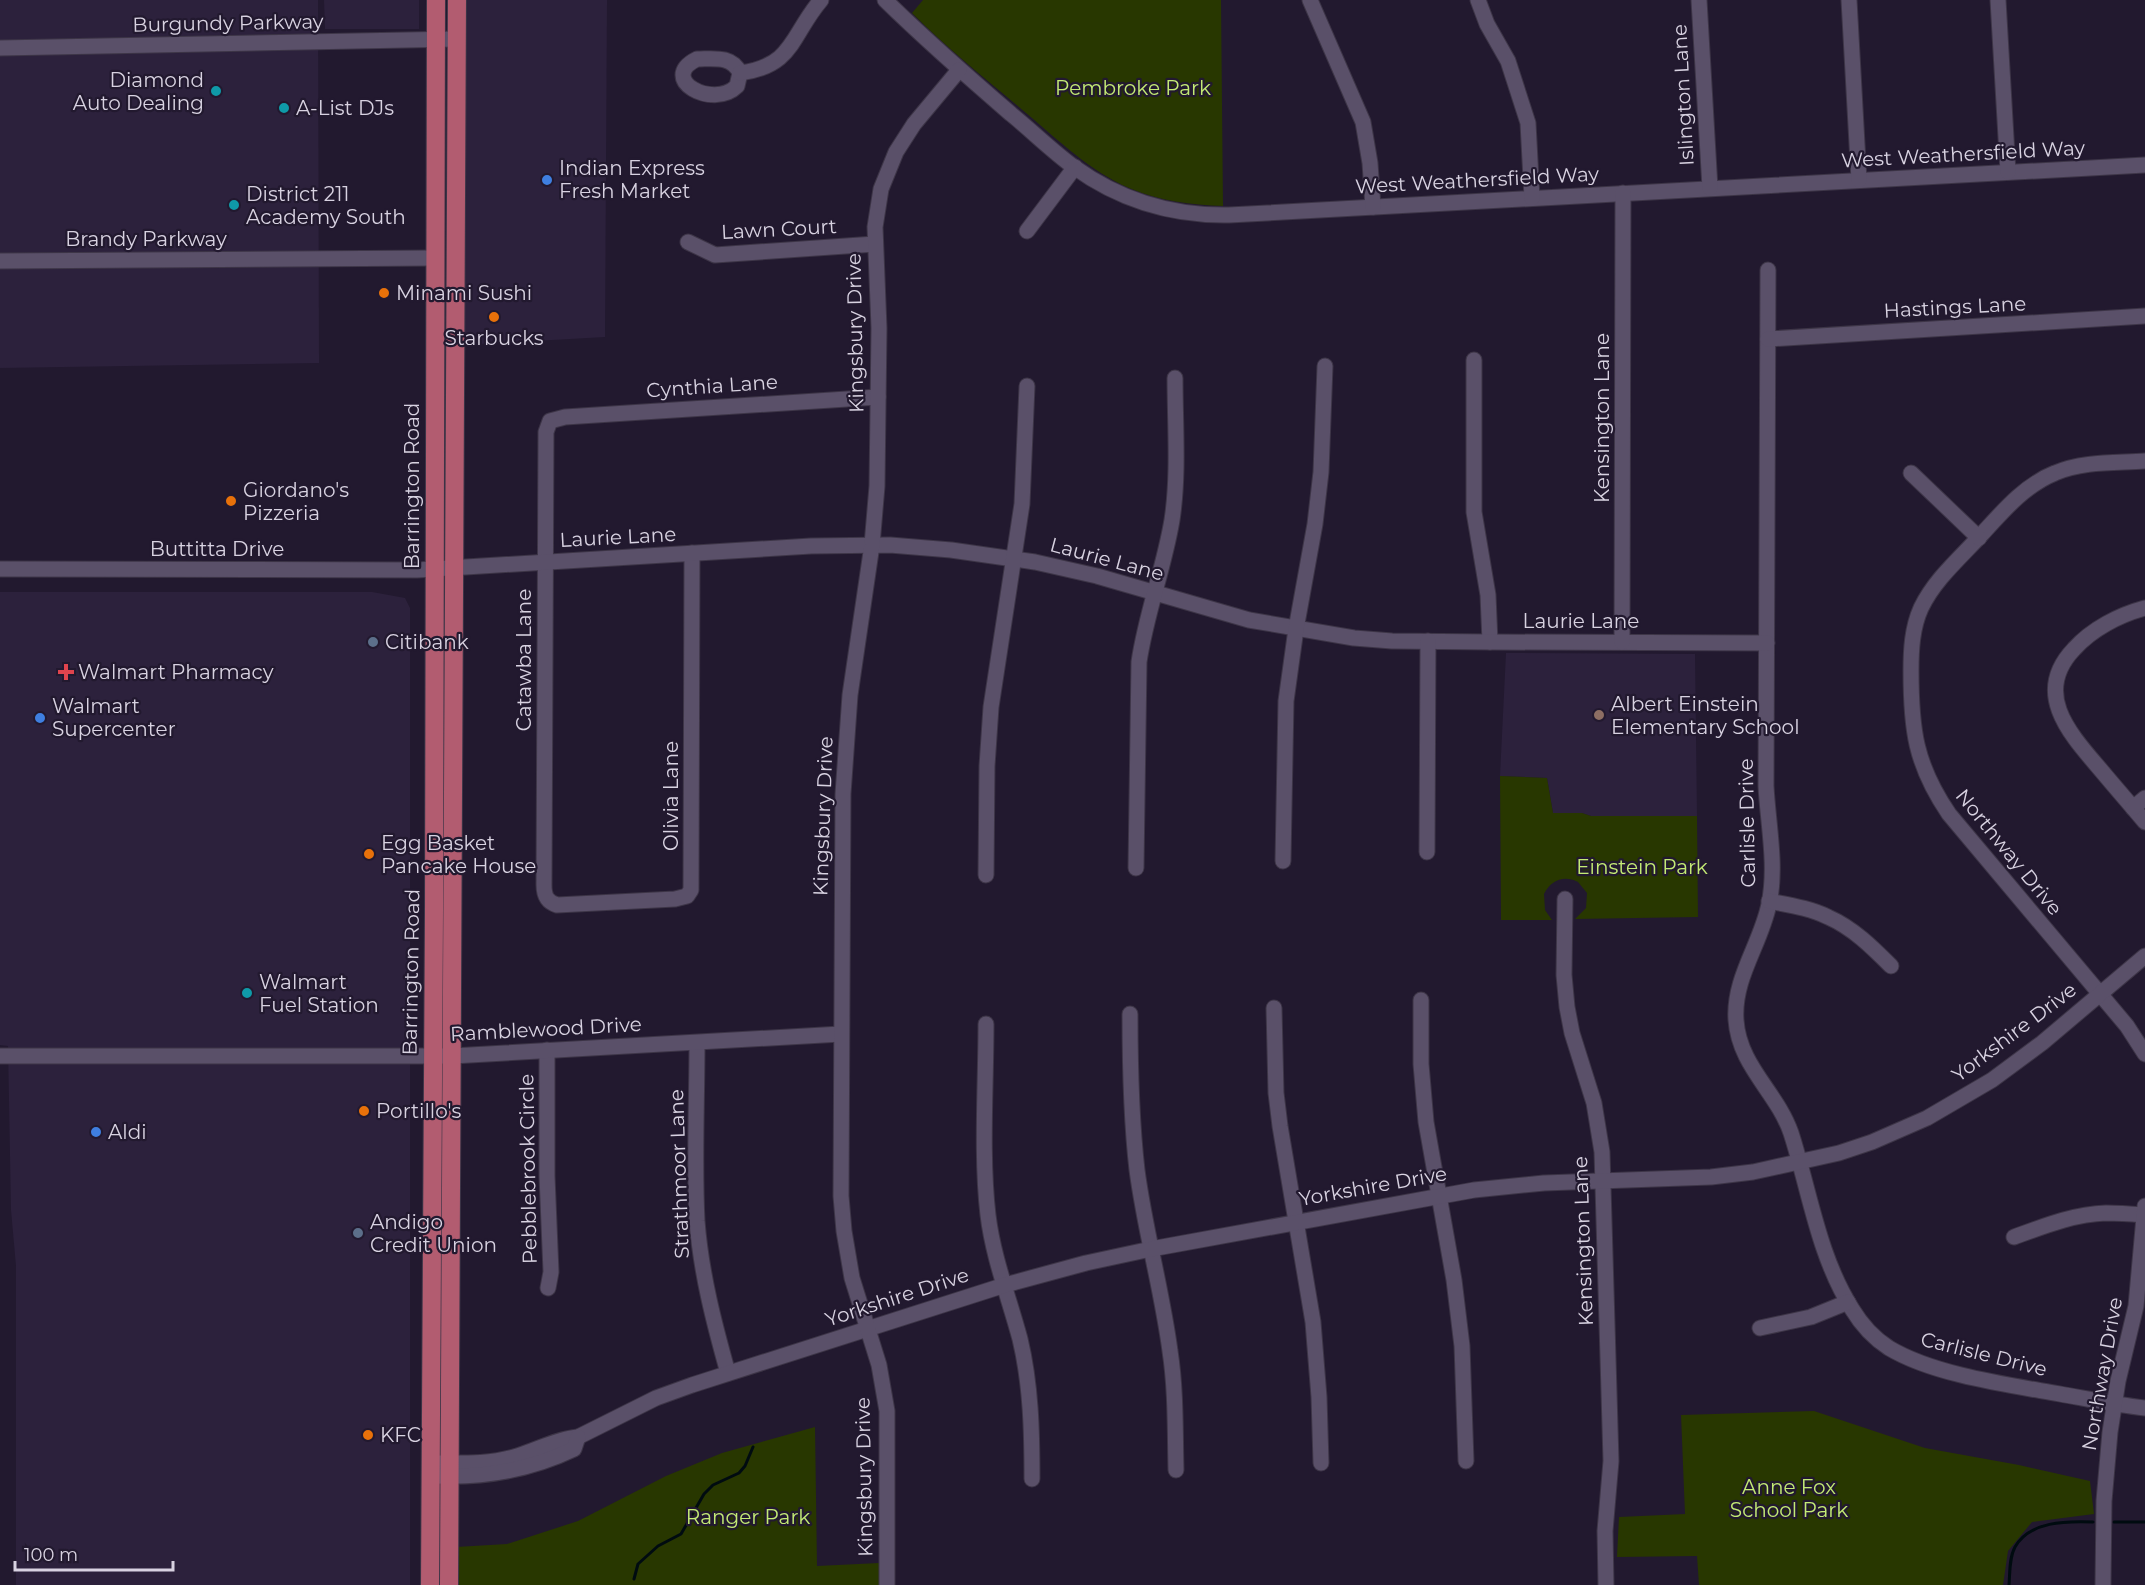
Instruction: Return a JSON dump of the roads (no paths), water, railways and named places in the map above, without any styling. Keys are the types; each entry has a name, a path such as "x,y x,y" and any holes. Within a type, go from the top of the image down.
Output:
{"main road":[{"name":"Barrington Road","path":"430,1585 436,0"},
{"name":"Barrington Road","path":"449,1585 457,0"}],"street":[{"path":"740,73 756,71 768,66 783,55 821,0"},
{"name":"West Weathersfield Way","path":"885,0 959,70 1075,167 1120,194 1153,206 1186,214 1229,215 2145,165"},
{"path":"1311,0 1363,122 1370,163 1373,207"},
{"path":"1478,0 1487,24 1508,62 1528,123 1532,198"},
{"name":"Islington Lane","path":"1699,0 1710,188"},
{"path":"1849,0 1859,180"},
{"path":"1998,0 2008,172"},
{"name":"Burgundy Parkway","path":"0,48 457,39"},
{"name":"Kingsbury Drive","path":"887,1585 887,1411 879,1365 852,1278 842,1214 842,829 846,731 872,545 877,486 879,328 874,227 878,203 891,162 914,124 959,70"},
{"path":"1027,231 1075,167"},
{"name":"Kensington Lane","path":"1622,642 1623,193"},
{"name":"Lawn Court","path":"688,242 715,255 874,244"},
{"name":"Brandy Parkway","path":"0,261 436,258"},
{"name":"Carlisle Drive","path":"1768,270 1766,786 1772,868 1769,901 1763,926 1738,989 1736,1022 1741,1046 1787,1122 1818,1233 1848,1302 1860,1320 1878,1339 1889,1347 1922,1362 2002,1384 2145,1408"},
{"name":"Hastings Lane","path":"1768,339 2145,316"},
{"path":"1474,360 1474,512 1488,595 1490,642"},
{"path":"1283,861 1285,718 1296,629 1320,483 1325,366"},
{"path":"1136,868 1137,677 1144,630 1169,538 1174,505 1175,378"},
{"path":"986,875 987,766 991,707 1024,476 1027,386"},
{"name":"Cynthia Lane","path":"550,421 565,417 878,397"},
{"name":"Catawba Lane","path":"547,900 544,885 545,562 546,432 550,421"},
{"name":"Northway Drive","path":"2145,461 2080,466 2057,471 2030,486 1978,538 1931,590 1917,618 1911,665 1915,744 1928,779 1949,814 2137,1038 2145,1054"},
{"path":"1911,473 1978,538"},
{"name":"Laurie Lane","path":"434,569 812,546 872,545 941,549 1014,558 1097,576 1240,617 1354,638 1490,642 1767,643"},
{"name":"Olivia Lane","path":"547,900 557,905 675,899 687,896 691,890 692,553"},
{"name":"Buttitta Drive","path":"0,570 434,569"},
{"path":"2145,608 2115,619 2080,642 2062,666 2056,687 2058,710 2063,722 2081,747 2139,803 2145,822"},
{"path":"1427,852 1428,641"},
{"name":"Kensington Lane","path":"1564,899 1564,975 1567,1007 1572,1033 1598,1119 1603,1180 1611,1461 1605,1531 1606,1585"},
{"path":"1769,901 1812,910 1829,917 1858,935 1891,966"},
{"name":"Yorkshire Drive","path":"430,1469 482,1476 522,1469 574,1449 578,1437 656,1398 868,1328 1005,1285 1086,1263 1296,1222 1498,1187 1603,1180 1711,1177 1754,1173 1799,1164 1872,1142 1958,1102 2023,1058 2145,956"},
{"path":"1420,1000 1420,1064 1423,1092 1438,1196 1454,1280 1462,1346 1466,1461"},
{"path":"1274,1008 1276,1093 1314,1336 1319,1389 1321,1463"},
{"path":"1130,1014 1134,1142 1173,1374 1176,1470"},
{"path":"986,1024 986,1198 993,1241 1020,1341 1027,1378 1032,1433 1032,1479"},
{"name":"Ramblewood Drive","path":"0,1056 452,1056 841,1034"},
{"name":"Strathmoor Lane","path":"698,1042 698,1222 703,1271 712,1318 728,1373"},
{"name":"Pebblebrook Circle","path":"547,1050 547,1176 551,1272 548,1287"},
{"name":"Northway Drive","path":"2103,1585 2104,1501 2114,1404 2136,1306 2145,1206"},
{"path":"2014,1237 2055,1222 2089,1215 2107,1213 2144,1215"},
{"path":"1760,1328 1811,1317 1848,1302"}],"waterway":[{"path":"634,1579 638,1564 658,1546 681,1534 704,1494 713,1485 739,1473 745,1466 753,1447"},
{"path":"2009,1585 2013,1551 2022,1538 2039,1527 2050,1524 2093,1522"},
{"path":"2114,1522 2145,1522"}],"place":[{"name":"Diamond Auto Dealing","path":"216,91"},
{"name":"A-List DJs","path":"284,108"},
{"name":"Indian Express Fresh Market","path":"547,180"},
{"name":"District 211 Academy South","path":"234,205"},
{"name":"Minami Sushi","path":"384,293"},
{"name":"Starbucks","path":"494,317"},
{"name":"Giordano's Pizzeria","path":"231,501"},
{"name":"Citibank","path":"373,642"},
{"name":"Walmart Pharmacy","path":"66,672"},
{"name":"Albert Einstein Elementary School","path":"1599,715"},
{"name":"Walmart Supercenter","path":"40,718"},
{"name":"Egg Basket Pancake House","path":"369,854"},
{"name":"Walmart Fuel Station","path":"247,993"},
{"name":"Portillo's","path":"364,1111"},
{"name":"Aldi","path":"96,1132"},
{"name":"Andigo Credit Union","path":"358,1233"},
{"name":"KFC","path":"368,1435"}],"park label":[{"name":"Pembroke Park","path":"1133,88"},
{"name":"Einstein Park","path":"1642,867"},
{"name":"Anne Fox School Park","path":"1789,1498"},
{"name":"Ranger Park","path":"748,1517"}]}
